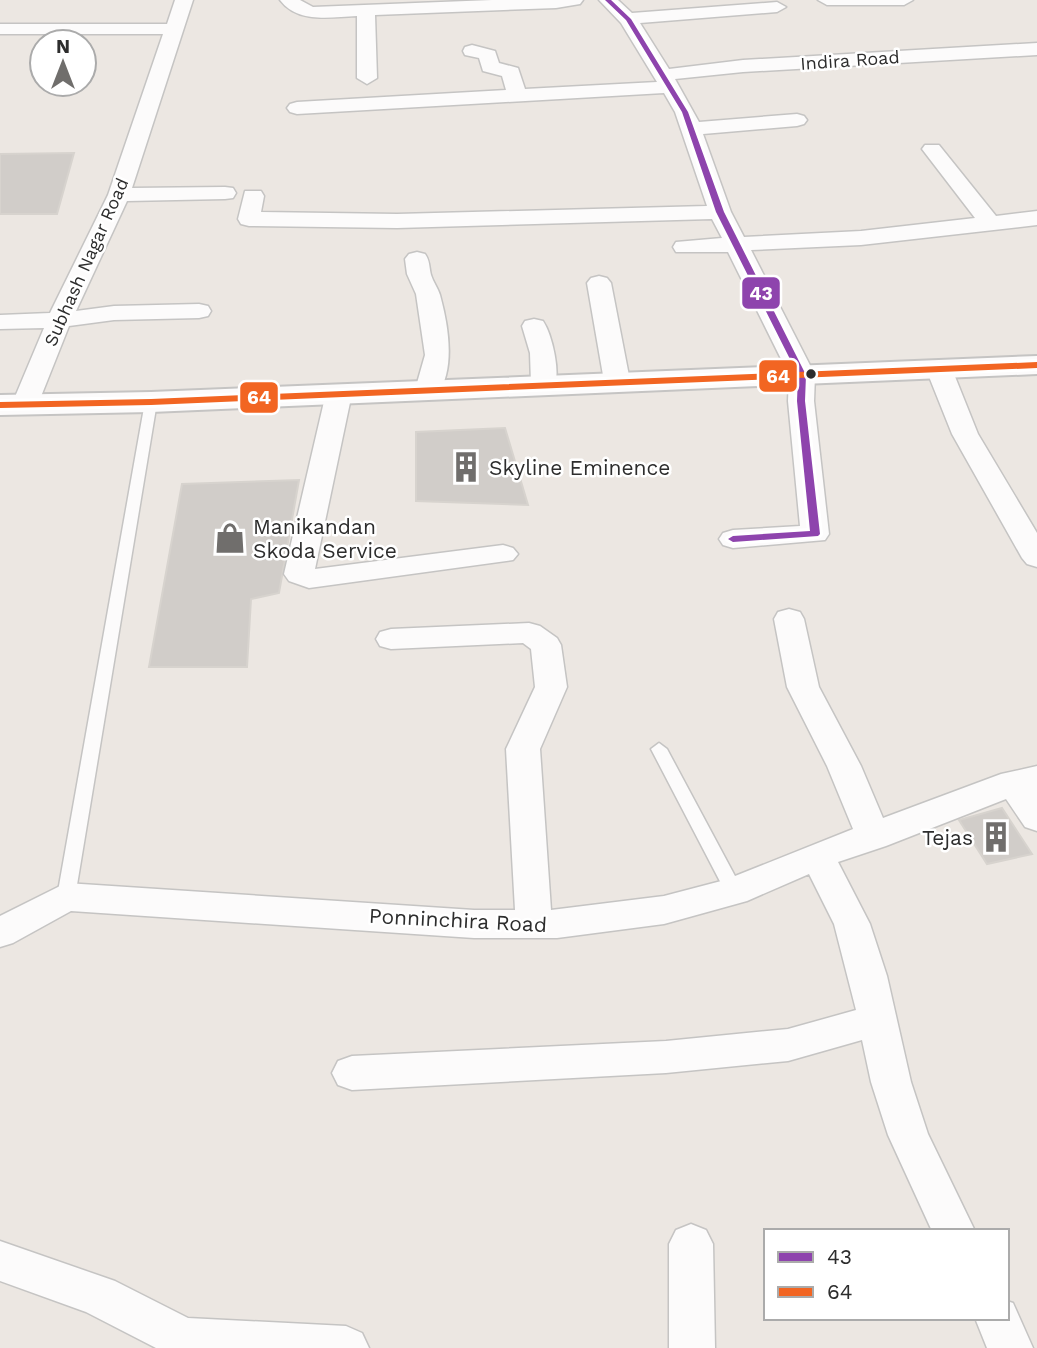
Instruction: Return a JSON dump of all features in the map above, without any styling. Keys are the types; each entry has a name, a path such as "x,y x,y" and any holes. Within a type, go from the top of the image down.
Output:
{"main road":[{"path":"13,404 151,402 1037,365"}],"street":[{"name":"Subhash Nagar Road","path":"13,404 59,320 119,195 184,0"},
{"path":"289,0 298,8 312,12 556,3 574,0"},
{"path":"608,0 628,19 692,129 720,212 734,244 802,375 804,425 816,534 733,539"},
{"path":"827,0 904,0"},
{"path":"628,19 777,6"},
{"path":"57,28 63,9"},
{"path":"366,11 367,78"},
{"path":"0,29 28,29"},
{"path":"98,29 173,29"},
{"path":"472,51 488,55 490,67 511,72 517,95"},
{"name":"Indira Road","path":"297,108 517,95 666,81 743,66 954,53 1035,51"},
{"path":"954,53 965,72"},
{"path":"692,129 797,120"},
{"path":"932,149 990,223"},
{"path":"119,195 225,193"},
{"path":"253,196 248,219 397,221 720,212"},
{"path":"684,247 861,238 1037,218"},
{"path":"417,259 419,274 428,294 437,355 428,390"},
{"path":"599,283 617,381"},
{"path":"0,322 59,320 114,313 199,311"},
{"path":"534,326 542,353 544,384"},
{"path":"939,369 965,434 1037,558"},
{"path":"339,393 299,574 309,579 503,554"},
{"path":"789,620 803,687 844,766 874,837"},
{"path":"391,639 528,633 547,645 551,687 523,749 533,866 533,925"},
{"path":"1025,780 1037,818"},
{"name":"Ponninchira Road","path":"66,897 533,925 664,910 734,891 817,856 1025,780"},
{"path":"817,856 852,924 868,975 891,1082 908,1135 953,1229"},
{"path":"0,933 66,897"},
{"path":"352,1073 666,1057 775,1046 877,1020"},
{"path":"691,1244 692,1348"},
{"path":"0,1261 99,1296 184,1339 345,1348"},
{"path":"998,1320 1010,1348"}],"lane":[{"path":"66,897 151,402"},
{"path":"659,749 734,891"}],"building":[{"path":"74,153 57,214 0,214 0,154"},
{"name":"Skyline Eminence","path":"505,428 528,505 416,501 416,432"},
{"name":"Manikandan Skoda Service","path":"299,480 279,593 251,599 247,667 149,667 182,484"},
{"name":"Tejas","path":"1002,808 1032,854 987,864 959,820"}],"transit line":[{"name":"43","path":"608,0 628,19 685,112 720,212 802,375 801,401 815,534 733,539"},
{"name":"64","path":"0,405 151,402 1037,365"}],"place":[{"name":"Skyline Eminence","path":"466,467"},
{"name":"Manikandan Skoda Service","path":"230,538"},
{"name":"Tejas","path":"996,837"}]}
